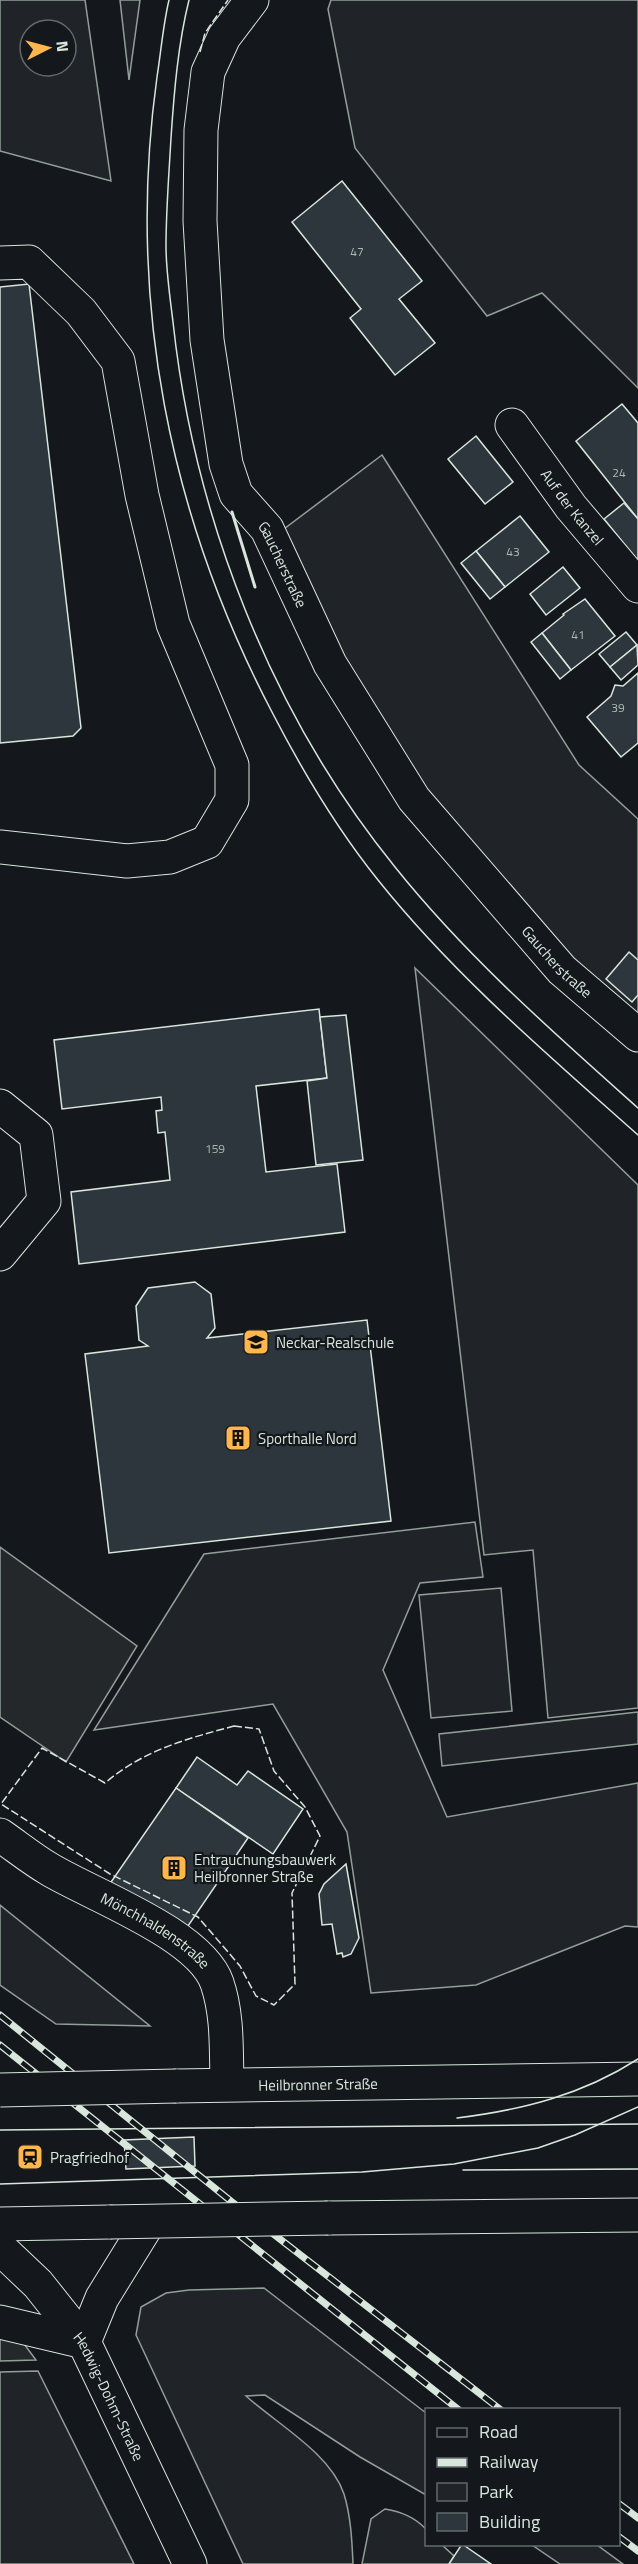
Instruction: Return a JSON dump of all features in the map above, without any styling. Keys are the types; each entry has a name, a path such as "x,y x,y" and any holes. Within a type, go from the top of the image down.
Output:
{"main road":[{"name":"Gaucherstraße","path":"252,0 224,37 208,72 201,130 200,222 207,340 226,464 236,494 267,529 330,664 414,799 562,970 638,1035"},
{"path":"0,263 29,262 81,312 118,361 142,495 173,624 232,765 232,800 207,842 170,857 127,861 0,847"},
{"name":"Auf der Kanzel","path":"512,425 570,507 638,586"},
{"path":"0,1107 36,1135 44,1201 0,1254"},
{"name":"Mönchhaldenstraße","path":"0,1835 49,1869 151,1921 202,1960 217,1982 224,2011 227,2083"},
{"name":"Heilbronner Straße","path":"0,2090 227,2083 638,2079"},
{"path":"0,2224 638,2215"},
{"path":"0,2322 84,2342 102,2298 149,2222"},
{"name":"Hedwig-Dohm-Straße","path":"0,2248 38,2284 84,2342 189,2564"}],"green space":[{"path":"0,0 85,0 111,181 0,151"},
{"path":"120,0 140,0 129,80"},
{"path":"331,0 638,0 638,388 542,293 487,316 355,148 328,9"},
{"path":"382,455 579,765 638,819 638,1024 474,857 338,662 280,532"},
{"path":"415,968 638,1185 638,1708 548,1718 533,1550 484,1555"},
{"path":"475,1522 483,1577 420,1583 383,1670 447,1817 638,1783 638,1927 625,1926 476,1985 371,1993 347,1832 273,1704 94,1730 204,1554"},
{"path":"501,1588 512,1711 431,1718 419,1595"},
{"path":"638,1712 638,1744 442,1766 439,1734"},
{"path":"0,1905 150,2026 56,2024 0,1985"},
{"path":"264,2288 425,2412 425,2494 360,2457 265,2395 246,2396 315,2452 337,2479 348,2511 353,2564 243,2564 136,2335 141,2307 166,2293 189,2290"},
{"path":"38,2371 134,2564 0,2564 0,2372"},
{"path":"385,2509 407,2516 425,2528 425,2546 443,2546 454,2556 449,2564 362,2564 371,2519"},
{"path":"533,2546 598,2546 623,2564 560,2564"}],"shaded area":[{"path":"0,1547 137,1646 66,1762 0,1717"},
{"path":"0,2315 7,2321 36,2360 0,2361"}],"building":[{"path":"342,181 422,281 399,299 435,343 395,375 350,318 361,309 292,222"},
{"path":"29,284 81,728 73,736 0,743 0,287"},
{"path":"622,404 638,423 638,519 576,441"},
{"path":"476,436 513,482 485,504 448,459"},
{"path":"624,503 638,519 638,561 604,519"},
{"path":"520,516 549,552 505,587 476,551"},
{"path":"476,551 505,587 490,599 461,563"},
{"path":"563,567 580,588 546,615 530,594"},
{"path":"585,599 615,636 571,670 542,633 563,614"},
{"path":"626,632 637,645 610,667 599,654"},
{"path":"542,633 571,670 560,679 531,642"},
{"path":"637,645 638,665 621,680 610,667"},
{"path":"638,673 638,743 621,757 587,717 611,696 615,685 623,686"},
{"path":"629,952 638,960 638,995 632,1002 606,979"},
{"path":"319,1009 327,1078 256,1086 266,1172 337,1164 345,1232 79,1264 71,1192 170,1180 165,1132 158,1133 156,1111 162,1110 161,1097 62,1109 54,1040"},
{"path":"346,1015 363,1160 316,1165 307,1081 327,1078 320,1017"},
{"name":"Sporthalle Nord","path":"195,1282 211,1294 215,1328 207,1338 367,1320 391,1521 109,1553 85,1354 148,1346 139,1340 136,1306 148,1288"},
{"name":"Entrauchungsbauwerk Heilbronner Straße","path":"197,1757 237,1785 248,1771 303,1809 273,1854 176,1788"},
{"name":"Entrauchungsbauwerk Heilbronner Straße","path":"176,1788 248,1838 173,1948 100,1898"},
{"path":"346,1864 359,1938 351,1954 343,1957 342,1953 337,1954 332,1924 322,1925 319,1894 324,1884"},
{"path":"194,2137 195,2166 126,2169 124,2140"},
{"path":"461,2546 465,2546 491,2564 449,2564"}],"tram line":[{"path":"169,0 157,77 149,160 147,243 153,324 164,405 182,484 207,562 237,639 296,757 335,820 378,880 438,949 502,1013 638,1135"},
{"path":"189,0 179,51 174,104 166,219 167,274 183,395 199,468 220,540 245,610 276,679 311,745 351,808 395,867 481,963 638,1108"},
{"path":"457,2118 551,2099 617,2072 638,2059"},
{"path":"0,2184 362,2172 454,2164 538,2148 575,2135 638,2107"},
{"path":"0,2130 638,2124"},
{"path":"463,2170 638,2169"}],"railway":[{"path":"0,2015 232,2202 498,2408"},
{"path":"0,2045 456,2408"},
{"path":"620,2504 638,2518"},
{"path":"620,2538 638,2551"}],"fence":[{"path":"200,52 205,33 228,0"},
{"path":"234,1726 259,1729 274,1771 305,1807 320,1836 292,1893 295,1984 274,2005 256,1996 240,1966 198,1917 110,1874 1,1804 42,1748 105,1783 150,1754 182,1741 234,1726"}],"wall":[{"path":"232,512 255,587"}],"place":[{"name":"Neckar-Realschule","path":"256,1342"},
{"name":"Sporthalle Nord","path":"238,1438"},
{"name":"Entrauchungsbauwerk Heilbronner Straße","path":"174,1868"},
{"name":"Pragfriedhof","path":"30,2157"}]}
